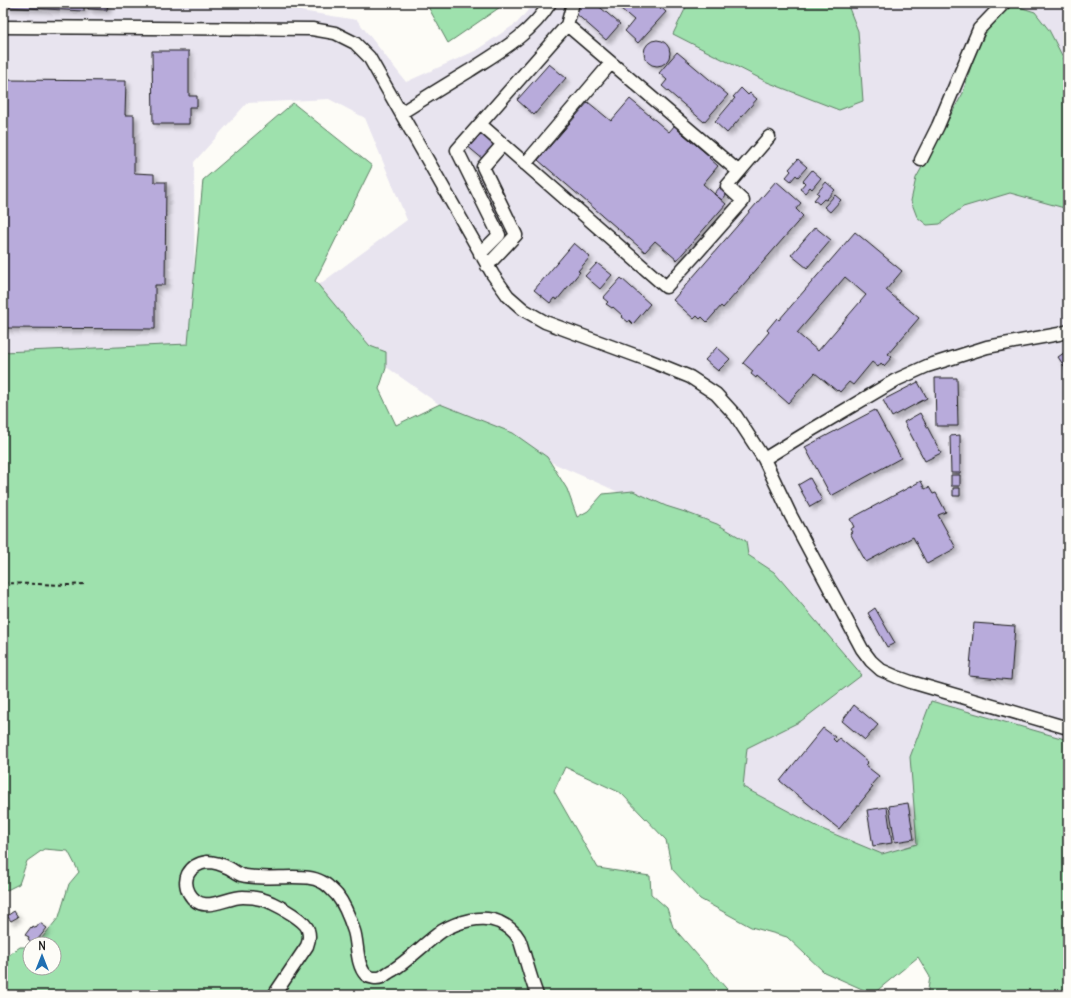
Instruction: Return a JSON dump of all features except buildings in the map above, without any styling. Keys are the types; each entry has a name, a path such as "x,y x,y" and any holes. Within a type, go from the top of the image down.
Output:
{"street":[{"path":"401,113 507,47 535,23 550,3"},
{"path":"480,254 499,235 457,150 567,25 573,3"},
{"path":"922,160 979,29 1004,3"},
{"path":"567,25 740,172"},
{"path":"3,27 312,29 335,33 355,43 369,57 480,254 493,276 508,296 524,310 546,322 690,377 716,394 736,416 764,460 791,516 862,649 871,661 881,670 897,677 1068,728"},
{"path":"525,164 611,63"},
{"path":"480,124 666,287 743,201 727,186 770,137"},
{"path":"487,266 516,234 483,167 503,144"},
{"path":"764,460 896,380 927,366 987,347 1068,331"},
{"path":"274,995 307,946 309,931 306,925 295,916 272,902 255,898 243,897 216,904 204,904 196,901 190,895 186,880 192,868 198,864 206,862 215,863 239,874 250,876 309,877 323,882 337,896 348,914 354,931 362,970 366,975 371,977 381,977 401,964 443,931 462,922 479,919 494,920 511,929 519,938 537,995"}],"path":[{"path":"3,583 68,585 85,584"}],"shaded area":[{"path":"3,3 300,3 301,11 357,20 406,82 475,51 517,23 534,3 1068,3 1068,751 927,847 877,864 732,795 713,537 605,486 471,427 378,361 309,292 407,220 365,118 329,99 247,103 194,162 195,356 3,362"}],"green space":[{"path":"426,3 506,3 448,43"},
{"path":"688,3 847,3 858,31 863,101 839,110 767,82 673,34"},
{"path":"1010,4 1035,12 1049,30 1068,67 1068,209 1010,193 963,207 940,224 927,225 917,217 911,201 916,178 963,93 974,56 990,24"},
{"path":"293,103 372,166 315,281 370,346 386,352 386,368 379,389 396,425 440,404 513,433 547,457 567,489 577,517 588,511 603,494 633,491 666,506 717,524 746,541 748,555 774,572 862,675 801,721 747,748 743,787 822,829 882,854 917,844 910,757 931,701 1068,740 1068,995 927,995 930,977 918,957 873,994 824,972 787,937 751,927 700,899 672,869 666,840 621,793 565,767 554,791 598,868 650,876 651,894 667,908 673,927 732,995 3,995 3,961 20,947 22,947 22,976 62,976 62,936 44,936 59,917 69,884 79,872 68,851 44,849 27,861 19,884 3,892 3,352 188,344 203,180"}]}
